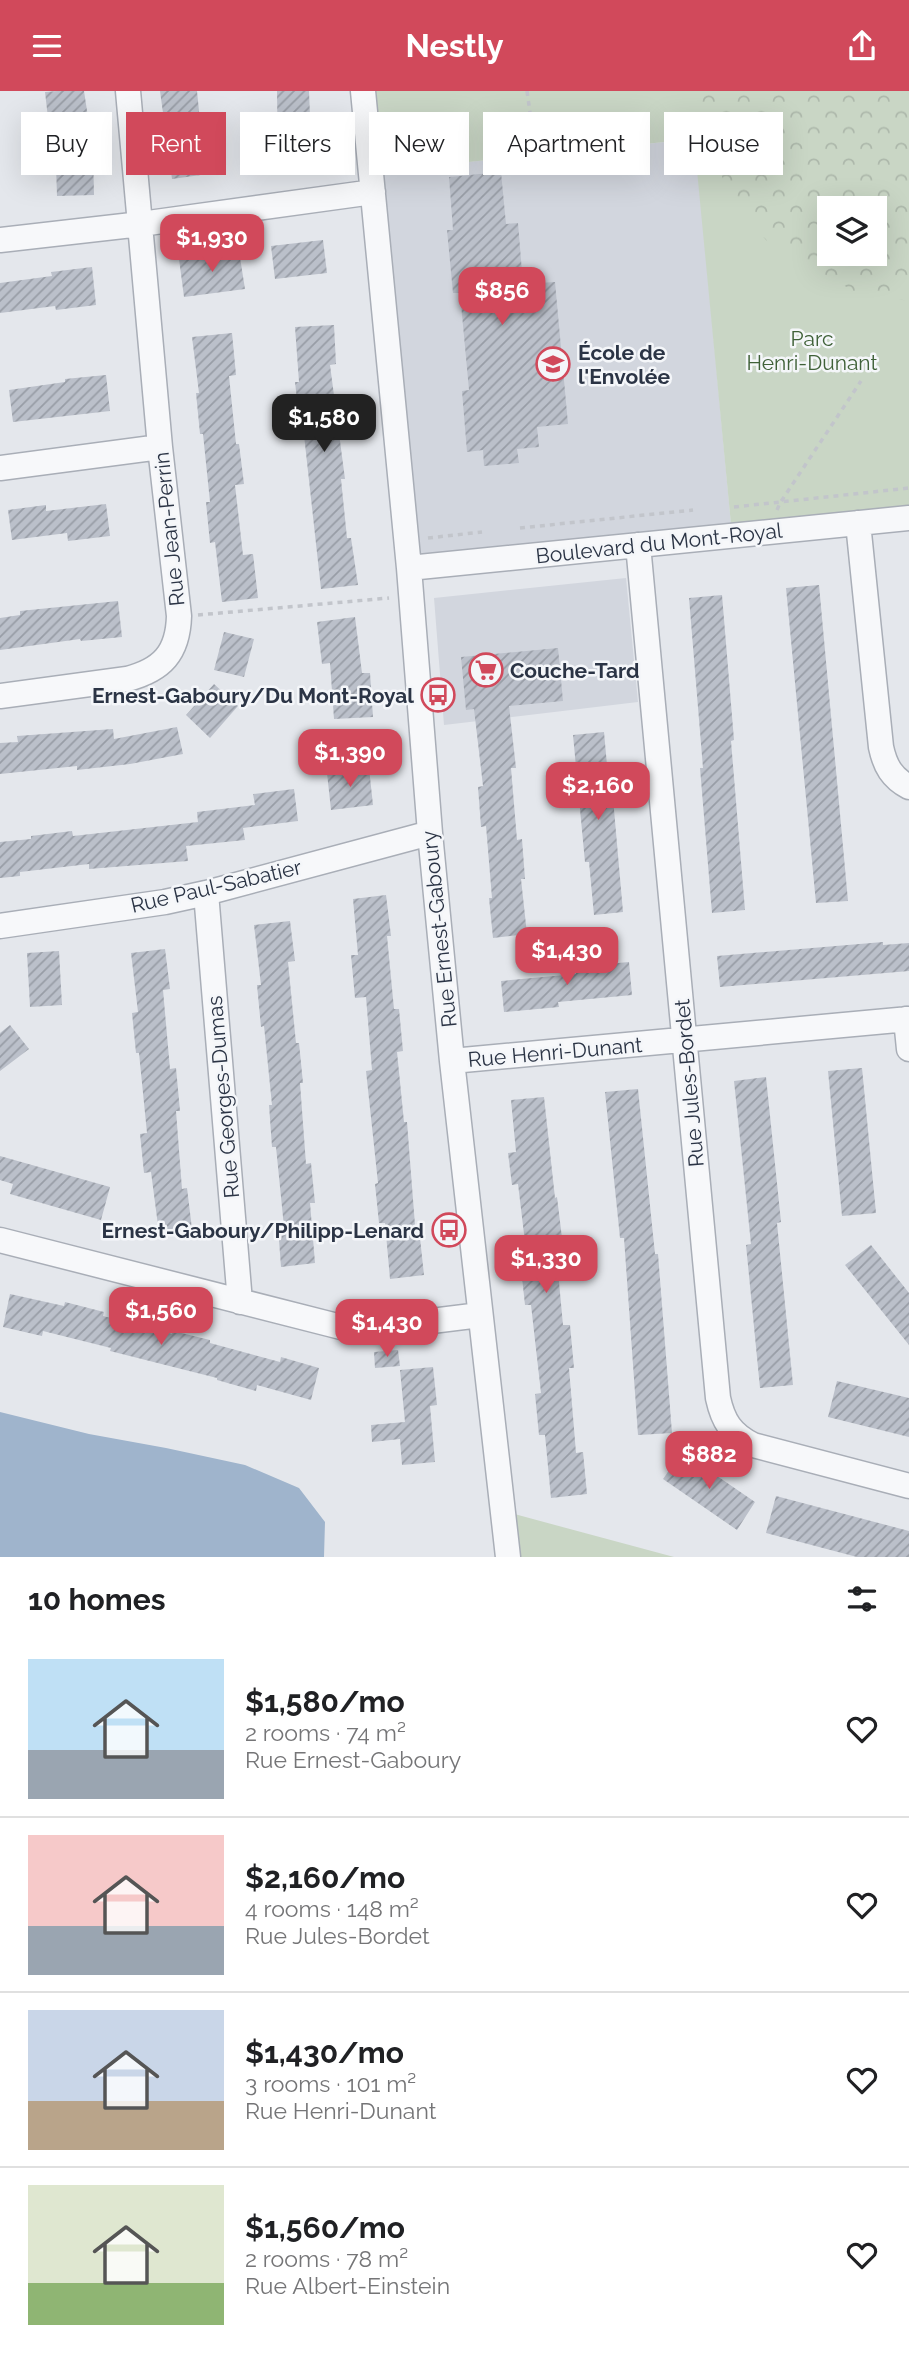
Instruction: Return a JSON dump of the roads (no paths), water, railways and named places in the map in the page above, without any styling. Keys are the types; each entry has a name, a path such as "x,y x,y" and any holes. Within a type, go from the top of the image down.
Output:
{"street":[{"name":"Rue Jean-Perrin","path":"0,696 127,679 144,674 157,667 175,646 178,632 179,616 160,447 128,91"},
{"name":"Rue Ernest-Gaboury","path":"363,91 409,568 430,833 452,1061 508,1557"},
{"path":"0,240 141,224 373,192"},
{"path":"0,468 160,447"},
{"name":"Boulevard du Mont-Royal","path":"409,568 909,518"},
{"path":"858,523 881,747 884,762 891,774 909,787"},
{"name":"Rue Jules-Bordet","path":"638,545 718,1398 722,1416 729,1428 753,1445 909,1486"},
{"name":"Rue Paul-Sabatier","path":"0,926 165,902 430,833"},
{"name":"Rue Georges-Dumas","path":"206,893 240,1301"},
{"path":"908,1019 909,1049"},
{"name":"Rue Henri-Dunant","path":"452,1061 908,1019"},
{"path":"0,1240 345,1328 367,1329 480,1315"}],"water":[{"path":"0,1412 89,1434 245,1465 299,1488 325,1522 324,1557 0,1557"}],"place":[{"name":"École de l'Envolée","path":"553,364"},
{"name":"Couche-Tard","path":"486,670"},
{"name":"Ernest-Gaboury/Du Mont-Royal","path":"438,695"},
{"name":"Ernest-Gaboury/Philipp-Lenard","path":"449,1230"}],"park label":[{"name":"Parc Henri-Dunant","path":"812,350"}]}
